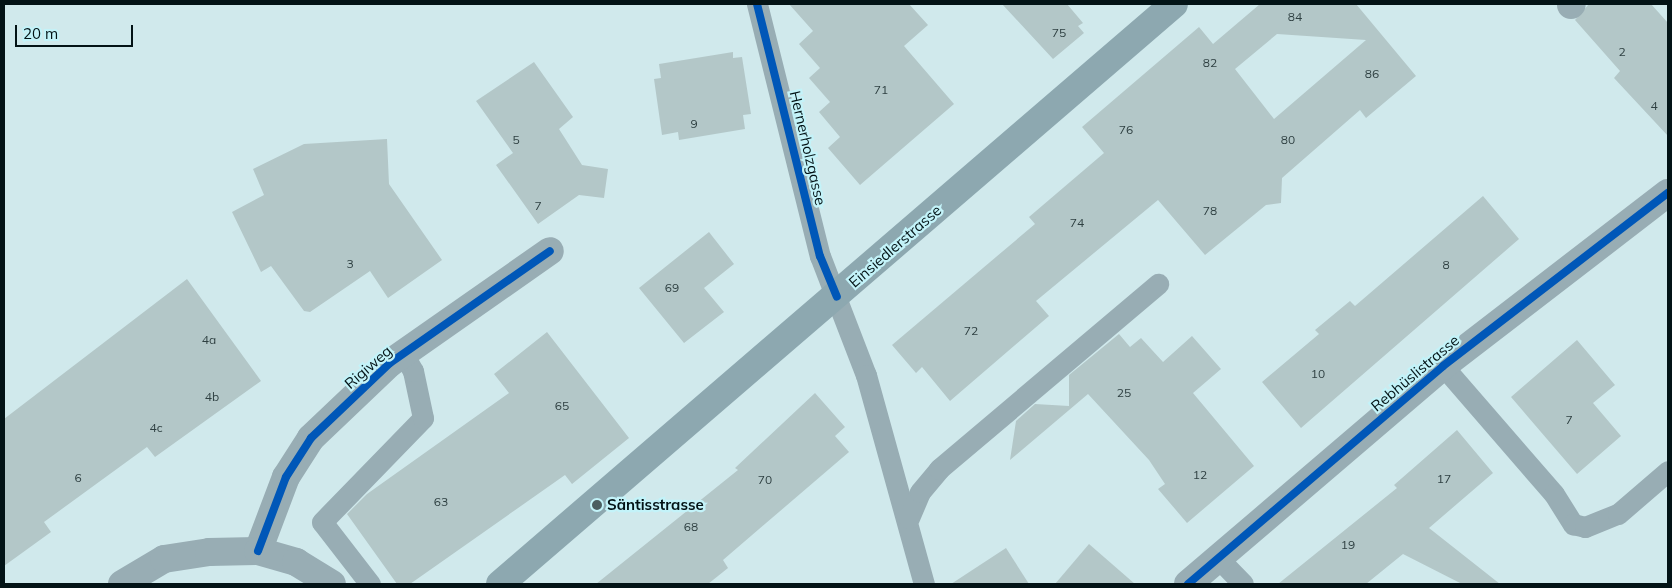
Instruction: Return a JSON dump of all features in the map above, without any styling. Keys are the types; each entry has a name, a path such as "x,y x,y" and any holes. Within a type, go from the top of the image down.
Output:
{"main road":[{"name":"Einsiedlerstrasse","path":"500,584 837,297 1174,4"}],"street":[{"name":"Rebhüslistrasse","path":"1188,584 1443,366 1668,193"},
{"name":"Rigiweg","path":"258,551 286,477 311,438 403,354 550,250"},
{"path":"122,584 164,559 208,552 258,551 296,562 332,584"}],"lane":[{"name":"Hernerholzgasse","path":"756,4 820,256 866,375 909,518 924,584"},
{"path":"909,518 920,492 939,469 1158,284"},
{"path":"370,584 322,522 423,418 413,371 403,354"},
{"path":"1443,366 1554,494 1573,524 1585,527 1618,514 1668,471"},
{"path":"1218,558 1243,584"}],"building":[{"path":"789,4 909,4 928,25 904,46 954,104 860,185 828,148 840,137 819,112 830,102 809,78 820,68 799,44 813,31"},
{"path":"1002,4 1067,4 1083,23 1078,26 1084,33 1053,59"},
{"path":"1260,4 1356,4 1416,76 1366,118 1360,110 1282,178 1281,203 1266,205 1205,255 1158,200 1036,301 1049,316 950,401 922,367 916,373 892,345 1035,224 1029,217 1104,153 1082,127 1199,27 1213,44","holes":["1277,34 1366,40 1274,119 1235,69"]},
{"path":"1589,4 1651,4 1668,23 1668,136 1614,78 1620,71 1575,20"},
{"path":"733,52 733,58 742,57 751,114 743,115 745,129 679,140 678,132 662,135 654,79 661,78 659,64"},
{"path":"534,62 573,117 559,129 582,165 608,169 604,198 579,195 538,224 496,165 513,153 476,101"},
{"path":"387,139 389,184 442,260 388,298 370,271 310,312 304,311 271,266 261,272 232,212 264,195 253,169 304,144"},
{"path":"1483,196 1519,239 1301,428 1262,382 1319,334 1315,330 1350,301 1355,306"},
{"path":"709,232 734,264 704,288 724,312 684,343 639,288"},
{"path":"187,279 261,381 155,457 147,447 44,522 51,532 4,566 4,419"},
{"path":"547,332 629,438 572,484 565,475 410,584 397,584 347,514 367,494 509,393 494,374"},
{"path":"1119,334 1130,347 1141,338 1163,362 1192,336 1221,369 1193,393 1254,466 1187,523 1158,489 1165,484 1149,460 1088,394 1010,460 1016,421 1035,404 1069,406 1069,375"},
{"path":"1577,340 1615,385 1593,403 1621,436 1577,474 1511,397"},
{"path":"815,393 845,427 835,436 849,452 723,560 728,568 708,584 596,584 738,470 735,468"},
{"path":"1457,430 1493,473 1429,528 1500,584 1462,584 1403,554 1366,584 1278,584 1397,488 1394,485"},
{"path":"1089,544 1135,584 1055,584"},
{"path":"1006,548 1029,584 951,584"}],"cycle path":[{"path":"757,4 820,256 837,297"},
{"path":"1188,584 1443,366 1668,193"},
{"path":"258,551 286,477 311,438 390,363 550,251"}],"place":[{"name":"Säntisstrasse","path":"597,505"}]}
